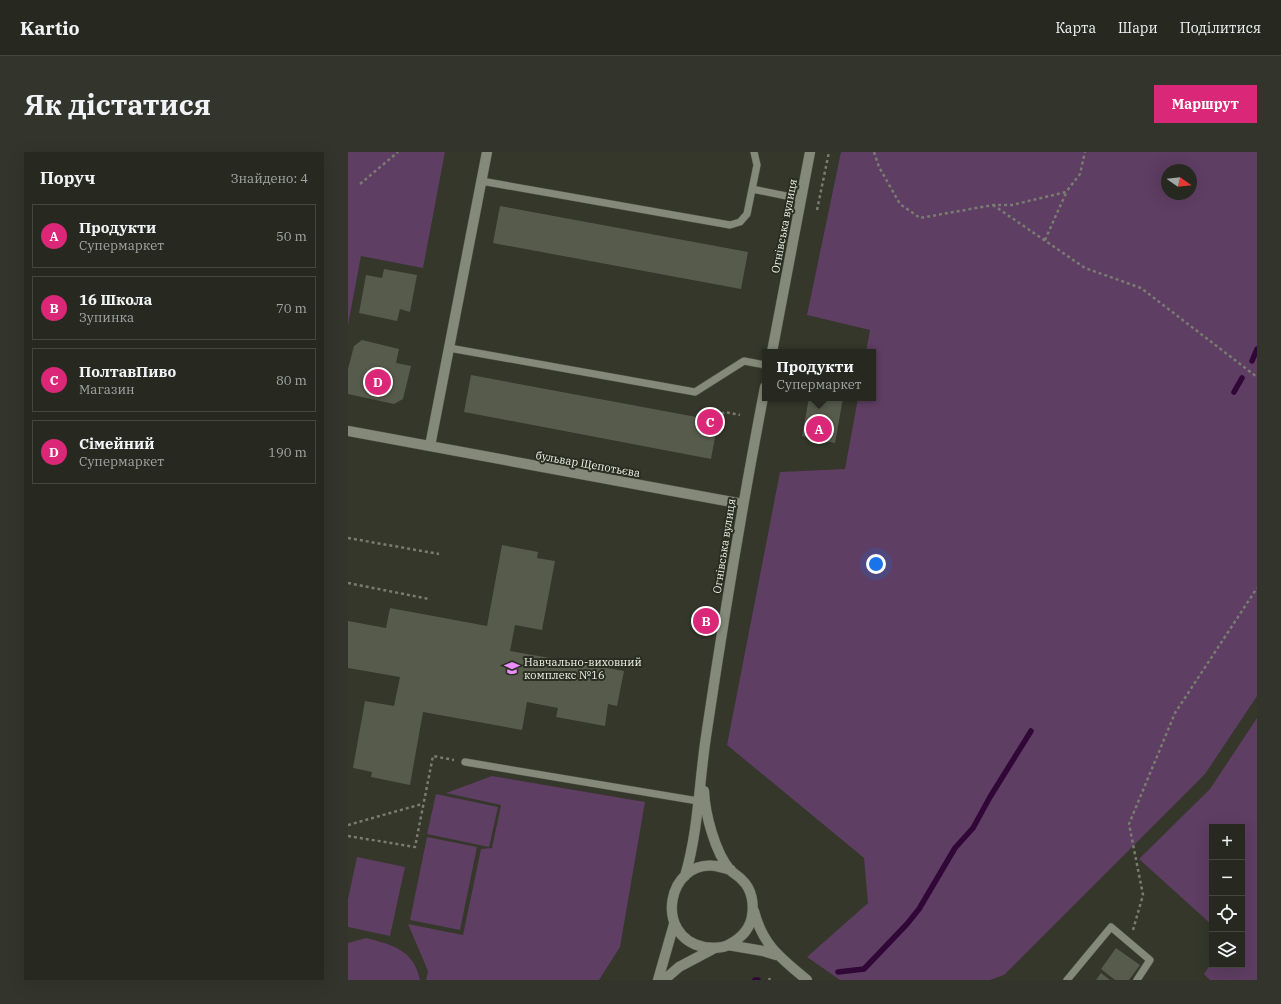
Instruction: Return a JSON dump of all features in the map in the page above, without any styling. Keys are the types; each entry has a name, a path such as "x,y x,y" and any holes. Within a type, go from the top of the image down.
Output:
{"street":[{"path":"430,446 486,152"},
{"name":"Огнівська вулиця","path":"773,349 810,152"},
{"name":"Огнівська вулиця","path":"674,924 671,907 672,897 676,887 685,876 692,855 706,733 743,504 763,401"},
{"name":"бульвар Щепотьєва","path":"348,431 743,504"},
{"name":"Огнівська вулиця","path":"706,733 704,779 705,803 709,826 730,870"},
{"name":"Огнівська вулиця","path":"685,876 702,867 715,866 730,870 743,880 751,893 753,907 752,919 746,931 728,946"},
{"path":"753,907 764,938 778,956 807,980"},
{"path":"674,924 684,937 696,946 713,948 728,946 763,951 778,956"},
{"path":"658,980 674,924"},
{"path":"664,980 679,967 713,948"}],"lane":[{"path":"481,181 730,225 740,222 747,214 757,164 754,152"},
{"path":"752,189 801,199"},
{"path":"449,348 695,392 744,361 762,364"},
{"path":"465,762 698,801"},
{"path":"1067,980 1111,927 1150,960 1137,980"}],"path":[{"path":"360,184 398,152"},
{"path":"817,210 829,152"},
{"path":"874,152 879,167 900,204 920,218 993,205 1012,205 1066,192"},
{"path":"1045,240 1066,192 1080,174 1085,152"},
{"path":"993,205 1085,268 1141,288 1257,377"},
{"path":"711,420 725,412 740,415"},
{"path":"348,538 439,554"},
{"path":"348,583 430,598"},
{"path":"1129,942 1143,895 1129,824 1175,713 1257,588"},
{"path":"348,836 414,847 433,756 465,762"},
{"path":"348,825 422,804"}],"shaded area":[{"path":"348,152 445,152 423,268 361,256 348,325"},
{"path":"841,152 1257,152 1257,696 1205,774 1004,975 990,980 840,980 807,957 868,903 864,858 727,745 780,472 845,469 857,401 876,401 876,349 867,349 870,330 807,315"},
{"path":"1257,718 1257,980 1210,980 1204,974 1209,966 1209,968 1245,968 1245,824 1209,824 1209,922 1139,859 1210,789"},
{"path":"492,776 645,802 620,947 599,980 426,980 428,971 408,924 463,935 481,849 492,848 501,805 446,793"},
{"path":"436,794 498,807 489,847 427,834"},
{"path":"427,837 477,847 460,930 410,920"},
{"path":"357,857 405,867 390,936 348,927 348,899"},
{"path":"366,938 385,943 401,950 413,962 420,980 348,980 348,943"}],"building":[{"path":"500,206 748,252 741,289 493,243"},
{"path":"384,269 417,275 410,312 400,309 397,321 359,313 366,275 382,278"},
{"path":"362,340 399,349 396,363 411,366 403,399 394,404 348,394 348,369 354,346"},
{"path":"471,375 718,421 711,459 464,412"},
{"path":"808,401 842,401 835,443 802,436"},
{"path":"502,545 538,552 537,558 555,561 542,630 515,625 510,651 624,671 617,706 608,704 605,726 556,717 558,708 527,702 522,730 423,712 410,785 371,777 372,772 353,768 365,701 394,706 400,677 348,668 348,621 386,628 390,608 487,626"},
{"path":"1116,948 1140,965 1129,980 1115,980 1101,969"},
{"path":"1101,973 1110,980 1096,980"}],"waterway":[{"path":"1252,361 1257,349"},
{"path":"1234,392 1242,378"},
{"path":"838,972 864,969 907,924 919,909 955,848 973,828 990,797 1031,731"}],"place":[{"name":"Сімейний","path":"378,382"},
{"name":"ПолтавПиво","path":"710,422"},
{"name":"Продукти","path":"819,429"},
{"name":"16 Школа","path":"706,621"},
{"name":"Навчально-виховний комплекс №16","path":"512,668"}]}
